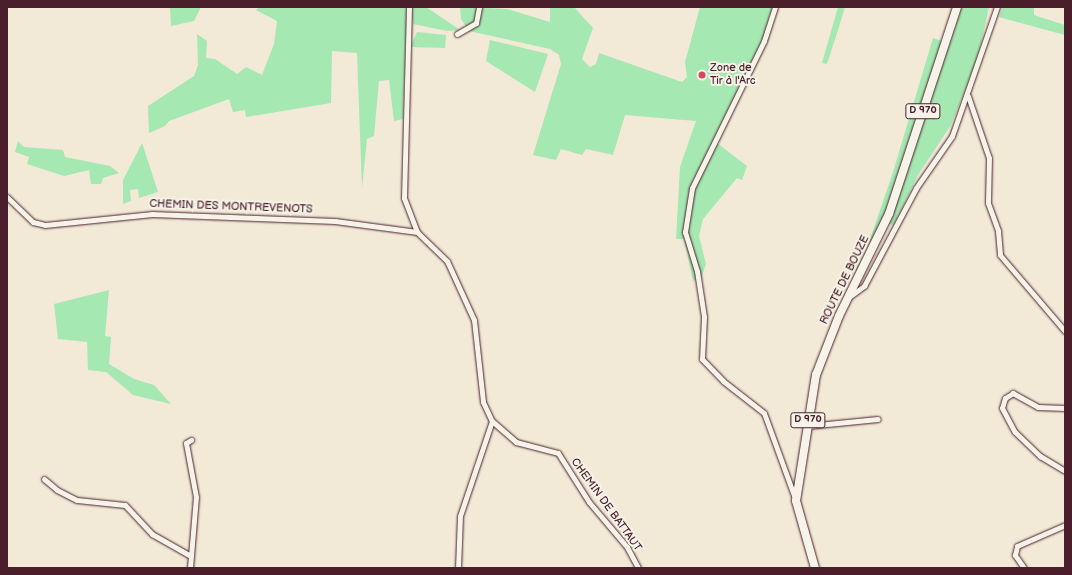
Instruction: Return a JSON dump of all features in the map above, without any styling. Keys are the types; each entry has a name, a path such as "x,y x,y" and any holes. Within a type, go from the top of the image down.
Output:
{"main road":[{"name":"ROUTE DE BOUZE","path":"815,568 796,501 816,375 849,297 889,214 956,7"}],"street":[{"path":"409,7 404,198 417,232"},
{"path":"457,34 476,23 479,7"},
{"path":"775,7 764,41 692,188 685,232 697,271 704,317 702,359 723,381 764,413 796,501"},
{"path":"849,297 858,293 871,275 916,188 952,136 968,96 997,7"},
{"path":"968,96 989,158 988,203 1000,255 1064,329"},
{"name":"CHEMIN DES MONTREVENOTS","path":"7,197 33,222 45,225 152,214 335,221 417,232"},
{"name":"CHEMIN DE BATTAUT","path":"417,232 447,261 474,320 479,348 480,391 492,421 516,442 558,453 589,502 627,547 638,568"},
{"path":"1065,408 1038,407 1014,393 1005,398 1002,408 1015,432 1040,456 1065,471"},
{"path":"807,426 878,419"},
{"path":"458,568 460,516 492,421"},
{"path":"190,440 186,443 196,497 189,555 190,568"},
{"path":"44,479 57,490 77,500 125,505 152,534 189,555"},
{"path":"1024,568 1015,555 1016,548 1065,525"}],"green space":[{"path":"170,7 201,7 194,21 171,26"},
{"path":"259,7 407,7 403,119 394,121 389,80 379,81 374,136 367,139 362,188 357,53 332,51 331,103 246,117 245,110 233,112 229,99 169,121 165,126 149,133 148,106 194,76 198,65 197,34 207,41 206,58 215,59 237,74 246,67 262,75 274,44 277,21 256,10"},
{"path":"411,7 426,7 460,30 447,31 413,24"},
{"path":"460,7 507,9 550,22 550,7 574,7 593,28 582,59 590,67 596,64 599,53 682,82 687,77 685,62 700,7 778,7 767,43 717,143 747,166 742,180 737,178 703,219 699,236 706,264 701,278 693,281 684,239 676,239 680,167 696,121 625,115 613,155 586,149 582,155 561,149 556,160 533,155 561,64 559,55 550,49 469,31 461,19"},
{"path":"838,7 845,7 827,64 822,63"},
{"path":"962,7 989,7 978,58 951,125 918,175 894,225 889,224"},
{"path":"1003,7 1034,7 1034,15 1065,25 1065,35 999,17"},
{"path":"417,32 446,35 445,48 410,47"},
{"path":"933,38 942,41 888,210 859,272 855,270 866,251 893,172"},
{"path":"490,40 548,54 535,92 486,61"},
{"path":"18,141 24,147 63,150 65,157 110,166 119,173 103,178 101,184 91,184 89,170 64,176 27,164 29,157 15,152"},
{"path":"142,143 158,192 139,198 138,189 130,190 131,201 123,204 123,180"},
{"path":"109,290 105,336 111,337 109,364 134,379 154,385 171,404 133,395 106,372 88,370 87,342 58,339 54,304"}],"place":[{"name":"Zone de Tir à l'Arc","path":"702,75"}]}
